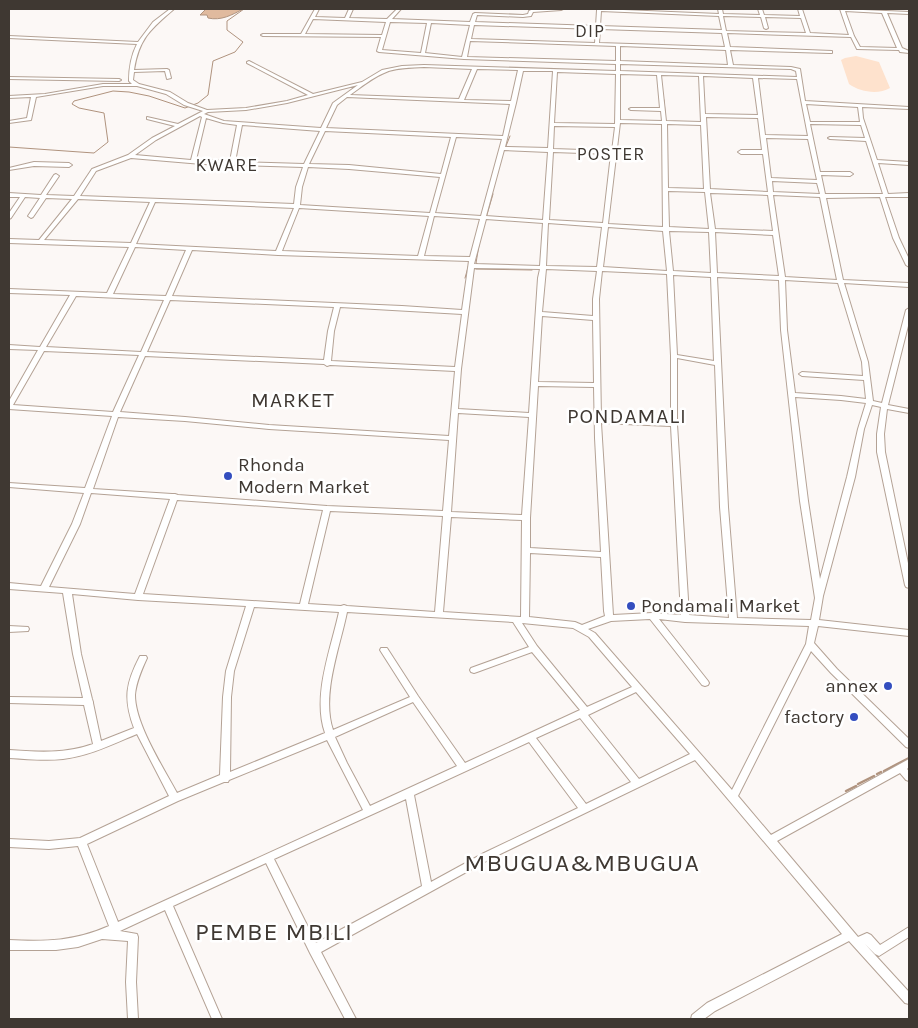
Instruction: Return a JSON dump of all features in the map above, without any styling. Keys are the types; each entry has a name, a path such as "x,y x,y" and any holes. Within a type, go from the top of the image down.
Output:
{"street":[{"path":"131,81 131,71 139,43 152,24 172,9"},
{"path":"302,36 317,9"},
{"path":"347,19 351,9"},
{"path":"399,9 389,20 379,51 464,58 794,68 798,70 817,173 841,283 868,378 870,402 861,429 810,644 733,796"},
{"path":"464,58 475,14 530,16 529,10 560,9"},
{"path":"592,9 803,17"},
{"path":"720,9 731,66"},
{"path":"760,9 766,28"},
{"path":"800,9 808,34"},
{"path":"597,45 600,10"},
{"path":"900,48 859,48 842,10 877,10 909,13"},
{"path":"640,11 640,29"},
{"path":"680,11 684,31"},
{"path":"884,12 900,48 902,51 909,52"},
{"path":"313,18 852,36"},
{"path":"425,54 429,22"},
{"path":"263,34 384,36"},
{"path":"9,37 139,43"},
{"path":"468,40 830,52"},
{"path":"610,618 608,611 597,385 596,299 618,123 618,45"},
{"path":"425,54 433,58 433,65 431,67"},
{"path":"249,62 313,96"},
{"path":"278,253 297,206 299,187 306,165 335,104 378,73 390,69 431,67 619,71 798,78"},
{"path":"461,100 474,68"},
{"path":"439,614 452,438 464,312 472,263 503,148 521,69"},
{"path":"131,71 167,70 169,78"},
{"path":"525,620 525,550 531,414 543,268 555,70"},
{"path":"659,73 664,121 666,230 674,356 674,424 685,619"},
{"path":"701,74 707,189 712,231 724,507 734,621"},
{"path":"755,76 782,280 784,330 804,501 820,598"},
{"path":"9,78 131,81 137,85"},
{"path":"40,242 75,199 94,170 130,156 154,139 203,113 246,109 313,96 366,81"},
{"path":"9,97 34,96 103,85 137,85 168,93 203,113 240,123 323,130 505,138"},
{"path":"9,122 29,119 34,96"},
{"path":"345,96 514,103"},
{"path":"803,102 909,108"},
{"path":"860,106 863,124 896,238 909,265"},
{"path":"631,109 663,110"},
{"path":"193,161 203,113"},
{"path":"703,115 760,117"},
{"path":"149,118 180,126"},
{"path":"552,124 664,121 703,124"},
{"path":"810,122 863,124"},
{"path":"232,163 240,123"},
{"path":"420,258 454,136"},
{"path":"762,136 810,138"},
{"path":"830,138 868,140"},
{"path":"503,148 614,153"},
{"path":"741,152 764,152"},
{"path":"130,156 232,163 306,165 442,176"},
{"path":"875,162 909,162"},
{"path":"9,169 34,164 69,165"},
{"path":"817,173 850,174"},
{"path":"31,216 56,176"},
{"path":"768,179 820,182"},
{"path":"665,188 823,196 909,195"},
{"path":"9,195 297,206 666,230 776,233"},
{"path":"9,216 23,196"},
{"path":"109,296 153,201"},
{"path":"9,241 420,258 543,268 909,285"},
{"path":"44,588 76,524 116,414 190,248"},
{"path":"9,291 464,312"},
{"path":"74,294 9,407 269,427 452,438"},
{"path":"327,364 331,330 338,305"},
{"path":"909,310 879,431 880,452 909,585"},
{"path":"539,314 596,318"},
{"path":"9,347 458,369"},
{"path":"674,356 717,363"},
{"path":"802,374 868,378"},
{"path":"534,384 597,385"},
{"path":"792,395 870,402 909,411"},
{"path":"455,412 531,414"},
{"path":"599,421 674,424"},
{"path":"9,485 326,508 526,518"},
{"path":"138,597 175,496"},
{"path":"303,606 326,508"},
{"path":"525,550 605,555"},
{"path":"9,586 138,597 515,619 582,628 592,635 909,999"},
{"path":"67,591 77,654 98,746"},
{"path":"226,779 230,671 251,603"},
{"path":"344,608 328,686 325,715 330,735 368,811"},
{"path":"652,616 705,683"},
{"path":"582,628 610,618 652,616 685,619 814,623 908,635"},
{"path":"515,619 534,648 637,783"},
{"path":"9,629 25,629"},
{"path":"810,644 834,671 909,744"},
{"path":"474,670 534,648"},
{"path":"384,650 463,767"},
{"path":"143,658 131,696 140,729 175,798"},
{"path":"9,945 49,948 79,943 102,934 637,688"},
{"path":"9,843 49,845 81,842 175,798 226,779 416,698"},
{"path":"9,700 89,702"},
{"path":"9,754 56,756 73,754 140,729"},
{"path":"530,737 585,809"},
{"path":"314,950 488,856 697,755"},
{"path":"770,840 905,766 909,777"},
{"path":"409,792 427,889"},
{"path":"81,842 115,928"},
{"path":"268,857 351,1019"},
{"path":"167,904 217,1019"},
{"path":"697,1019 711,1007 854,938 867,938 879,951 909,932"},
{"path":"102,934 133,937 131,982 133,1019"}],"shaded area":[{"path":"203,9 243,9 226,17 213,19 208,18 207,15 200,15 205,10"},
{"path":"856,56 879,62 890,88 869,92 849,84 841,60"}],"waterway":[{"path":"9,147 94,153 108,142 104,113 79,108 72,104 74,101 113,91 149,96 185,108 198,103 208,95 213,61 235,52 243,42 227,30 227,21 244,9"},
{"path":"664,100 665,112"},
{"path":"506,146 510,136"},
{"path":"484,225 493,194"},
{"path":"479,265 476,263 480,239"},
{"path":"465,278 469,264"},
{"path":"476,269 532,270"},
{"path":"884,771 909,758"},
{"path":"877,774 881,772"},
{"path":"858,784 874,776"},
{"path":"846,791 856,786"}],"place":[{"name":"Rhonda Modern Market","path":"228,476"},
{"name":"Pondamali Market","path":"631,606"},
{"name":"annex","path":"888,686"},
{"name":"factory","path":"854,717"}],"district":[{"name":"DIP","path":"590,31"},
{"name":"POSTER","path":"611,154"},
{"name":"KWARE","path":"227,165"},
{"name":"MARKET","path":"293,400"},
{"name":"PONDAMALI","path":"627,416"},
{"name":"MBUGUA&MBUGUA","path":"582,862"},
{"name":"PEMBE MBILI","path":"274,931"}]}
